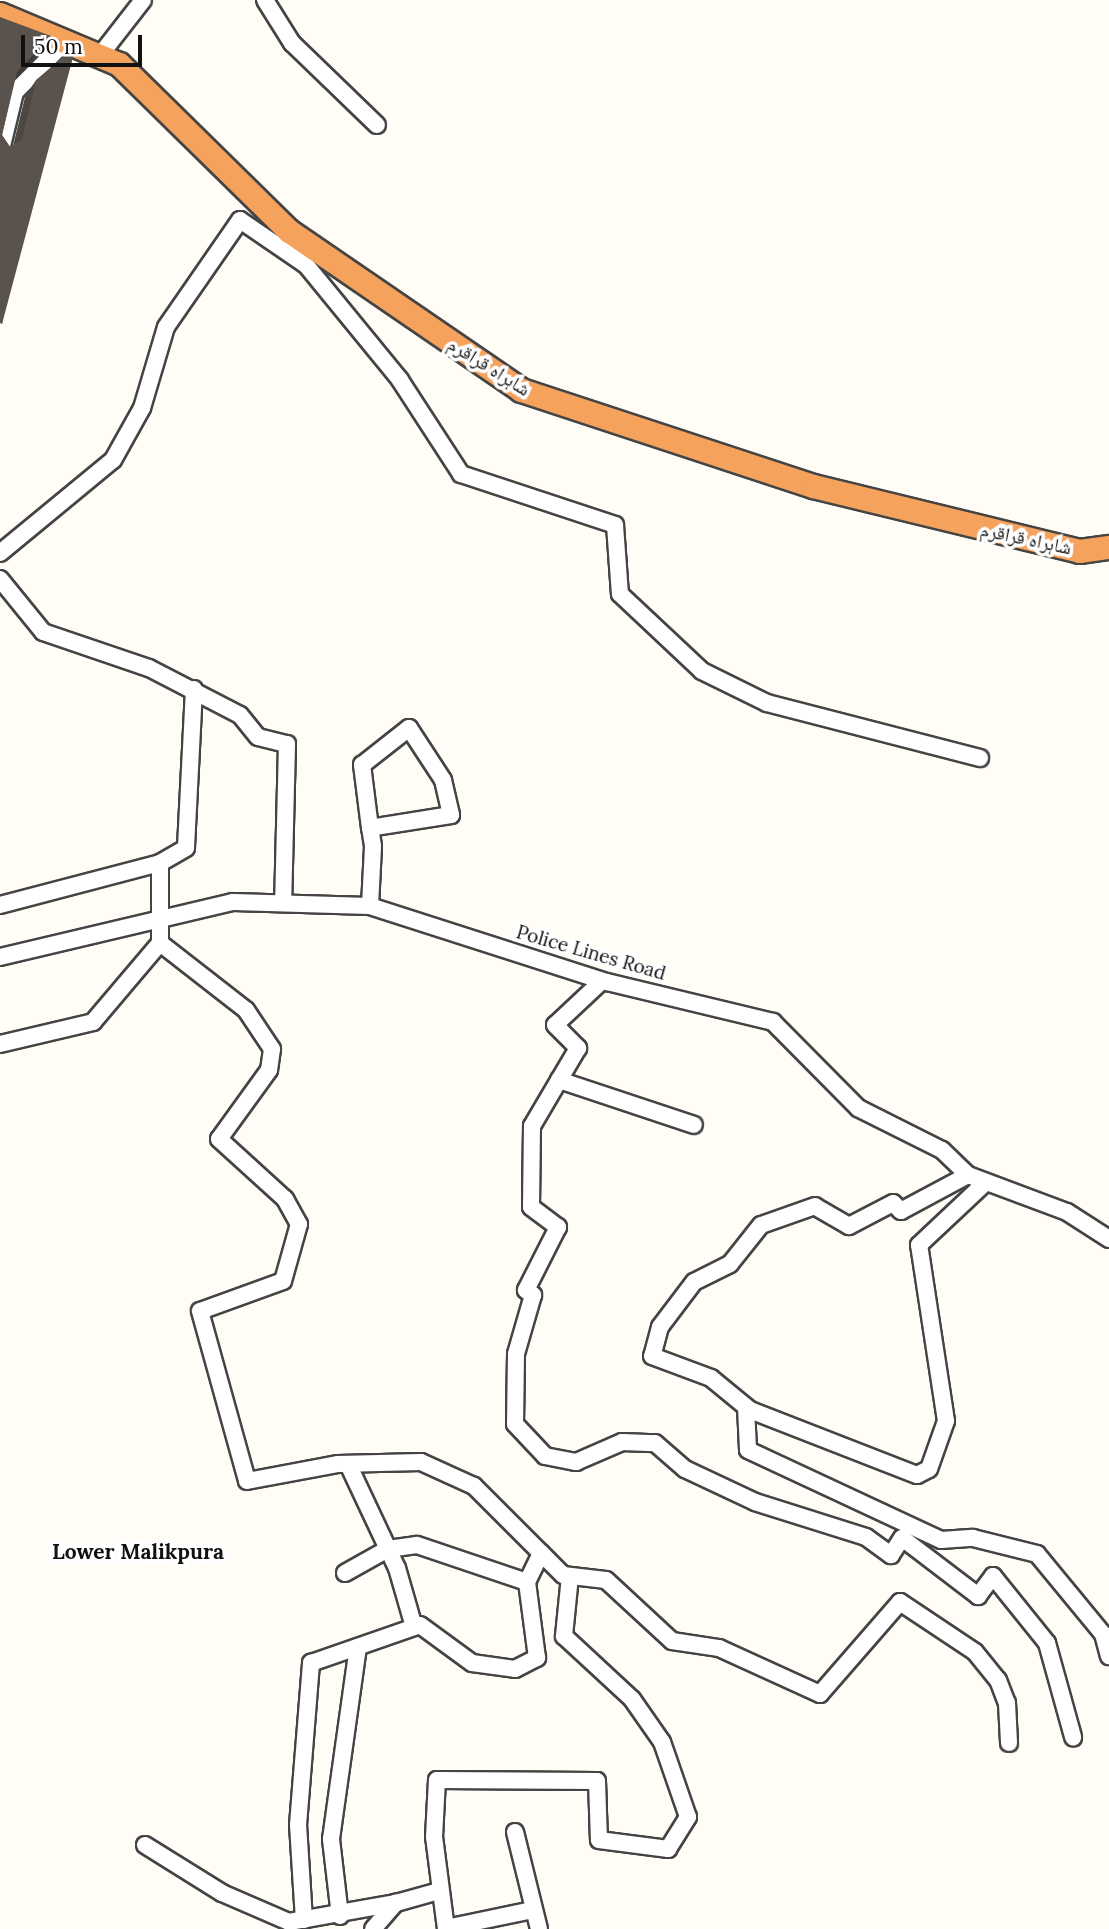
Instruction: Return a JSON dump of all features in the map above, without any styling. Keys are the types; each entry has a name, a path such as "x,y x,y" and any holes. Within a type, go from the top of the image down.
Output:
{"highway":[{"name":"شاہراہ قراقرم","path":"0,14 101,54 154,95 289,232 521,390 813,486 1079,551 1109,547"}],"street":[{"path":"101,54 143,0"},
{"path":"265,0 292,43 377,125"},
{"path":"0,154 15,92 66,41"},
{"path":"0,553 113,460 142,408 166,327 240,220 306,265 400,380 461,474 615,525 620,594 702,671 767,702 980,758"},
{"path":"0,579 43,632 194,689 240,715 258,737 287,744 283,903"},
{"path":"0,905 160,863 186,848 194,689"},
{"path":"370,828 451,815 443,780 409,728 362,765 370,828 370,906"},
{"path":"160,863 157,921 160,943 246,1010 272,1049 269,1070 219,1139 285,1199 299,1224 283,1282 200,1311 247,1481 348,1464 421,1462 454,1472 541,1553 570,1576 606,1580 672,1641 719,1648 820,1694 900,1602 975,1651 998,1680 1007,1703 1009,1743"},
{"name":"Police Lines Road","path":"0,957 233,902 370,906 602,981 773,1023 858,1108 942,1150 968,1175 1067,1212 1109,1239"},
{"path":"0,1044 93,1022 160,943"},
{"path":"602,981 555,1025 578,1048 532,1126 531,1207 558,1227 526,1290 533,1295 516,1354 515,1424 545,1456 576,1462 622,1442 655,1443 685,1469 755,1502 866,1537 891,1555 902,1538 978,1596 993,1576 1047,1643 1073,1737"},
{"path":"559,1080 694,1125"},
{"path":"968,1175 901,1211 893,1203 849,1226 815,1206 761,1225 730,1264 694,1282 660,1327 652,1356 711,1378 746,1407 917,1475 929,1469 946,1421 919,1245 985,1183"},
{"path":"746,1407 748,1450 941,1540 973,1538 1038,1554 1103,1634 1109,1656"},
{"path":"348,1464 388,1549 414,1627"},
{"path":"345,1573 388,1549 417,1545 527,1581"},
{"path":"304,1920 298,1825 310,1663 414,1627 439,1633 472,1663 515,1669 537,1658 527,1581 541,1553"},
{"path":"533,1910 446,1928 439,1891 437,1780 597,1781 599,1840 668,1849 688,1817 662,1742 632,1699 564,1636 570,1576"},
{"path":"340,1916 331,1839 358,1647"},
{"path":"515,1832 539,1929"},
{"path":"145,1845 222,1893 289,1922 340,1916 439,1891"},
{"path":"373,1929 396,1903"}],"building":[{"path":"0,17 51,36 17,72 2,135 10,147 22,140 36,80 76,46 2,324 0,323"}],"district":[{"name":"Lower Malikpura","path":"138,1552"}]}
